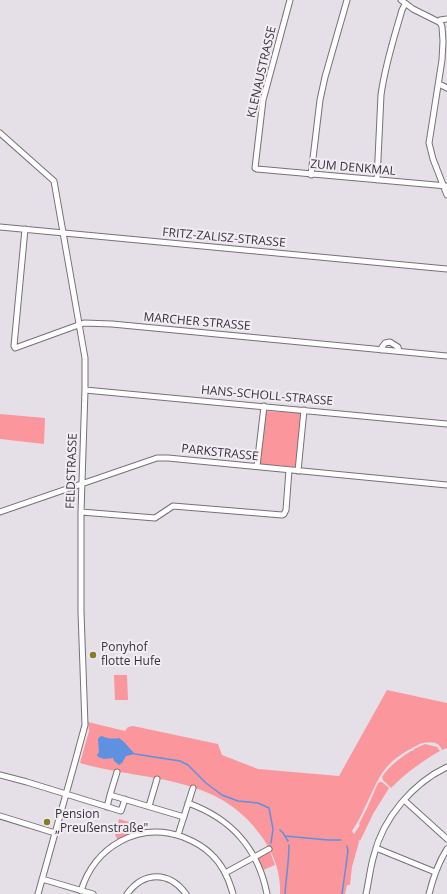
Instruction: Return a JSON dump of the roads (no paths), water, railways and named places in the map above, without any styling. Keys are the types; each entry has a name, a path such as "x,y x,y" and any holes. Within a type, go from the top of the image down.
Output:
{"street":[{"path":"311,175 324,77 347,0"},
{"name":"KLENAUSTRASSE","path":"257,169 254,168 263,100 288,1"},
{"path":"377,180 380,95 387,59 403,2 442,25 442,60 429,143 432,159 445,186 447,195"},
{"path":"439,22 440,20 447,19"},
{"path":"439,84 447,88"},
{"name":"FELDSTRASSE","path":"0,133 54,181 85,358 81,512 81,612 85,725 76,762 38,894"},
{"name":"ZUM DENKMAL","path":"257,169 445,186"},
{"name":"FRITZ-ZALISZ-STRASSE","path":"0,227 447,269"},
{"name":"MARCHER STRASSE","path":"25,230 14,346 16,348 84,323 112,324 447,356"},
{"name":"HANS-SCHOLL-STRASSE","path":"85,390 447,424"},
{"path":"257,466 264,406"},
{"path":"298,471 304,410"},
{"name":"PARKSTRASSE","path":"0,512 157,458 257,466 447,485"},
{"path":"81,512 154,518 173,506 282,516 286,510 290,470"},
{"path":"366,894 376,848 395,811 404,800 426,780 447,767"},
{"path":"107,807 117,772"},
{"path":"0,775 121,811 125,799"},
{"path":"149,806 157,779"},
{"path":"178,835 193,788"},
{"path":"110,795 184,817"},
{"path":"404,800 447,839"},
{"path":"188,804 208,812 225,822 244,841 255,857 263,876 267,894"},
{"path":"0,816 55,833"},
{"path":"81,891 87,875 102,854 119,842 130,837 143,833 160,832 178,835 205,848 225,873 233,894"},
{"path":"376,848 435,872"},
{"path":"225,873 269,849"},
{"path":"429,894 435,872 443,854 447,849"},
{"path":"127,894 134,885 141,881 147,878 159,877 166,878 176,883 186,894"},
{"path":"42,879 93,894"}],"water":[{"path":"102,736 106,738 119,738 135,754 126,756 119,765 113,758 104,759 98,757 98,740 99,737"}],"waterway":[{"path":"135,754 180,761 188,765 206,783 222,795 238,801 258,803 269,808 273,829 271,843"},
{"path":"280,830 288,841"},
{"path":"285,836 341,840"},
{"path":"285,894 289,845"},
{"path":"342,894 348,851 347,846"}],"place":[{"name":"Ponyhof flotte Hufe","path":"93,655"},
{"name":"Pension „Preußenstraße\"","path":"47,822"}]}
